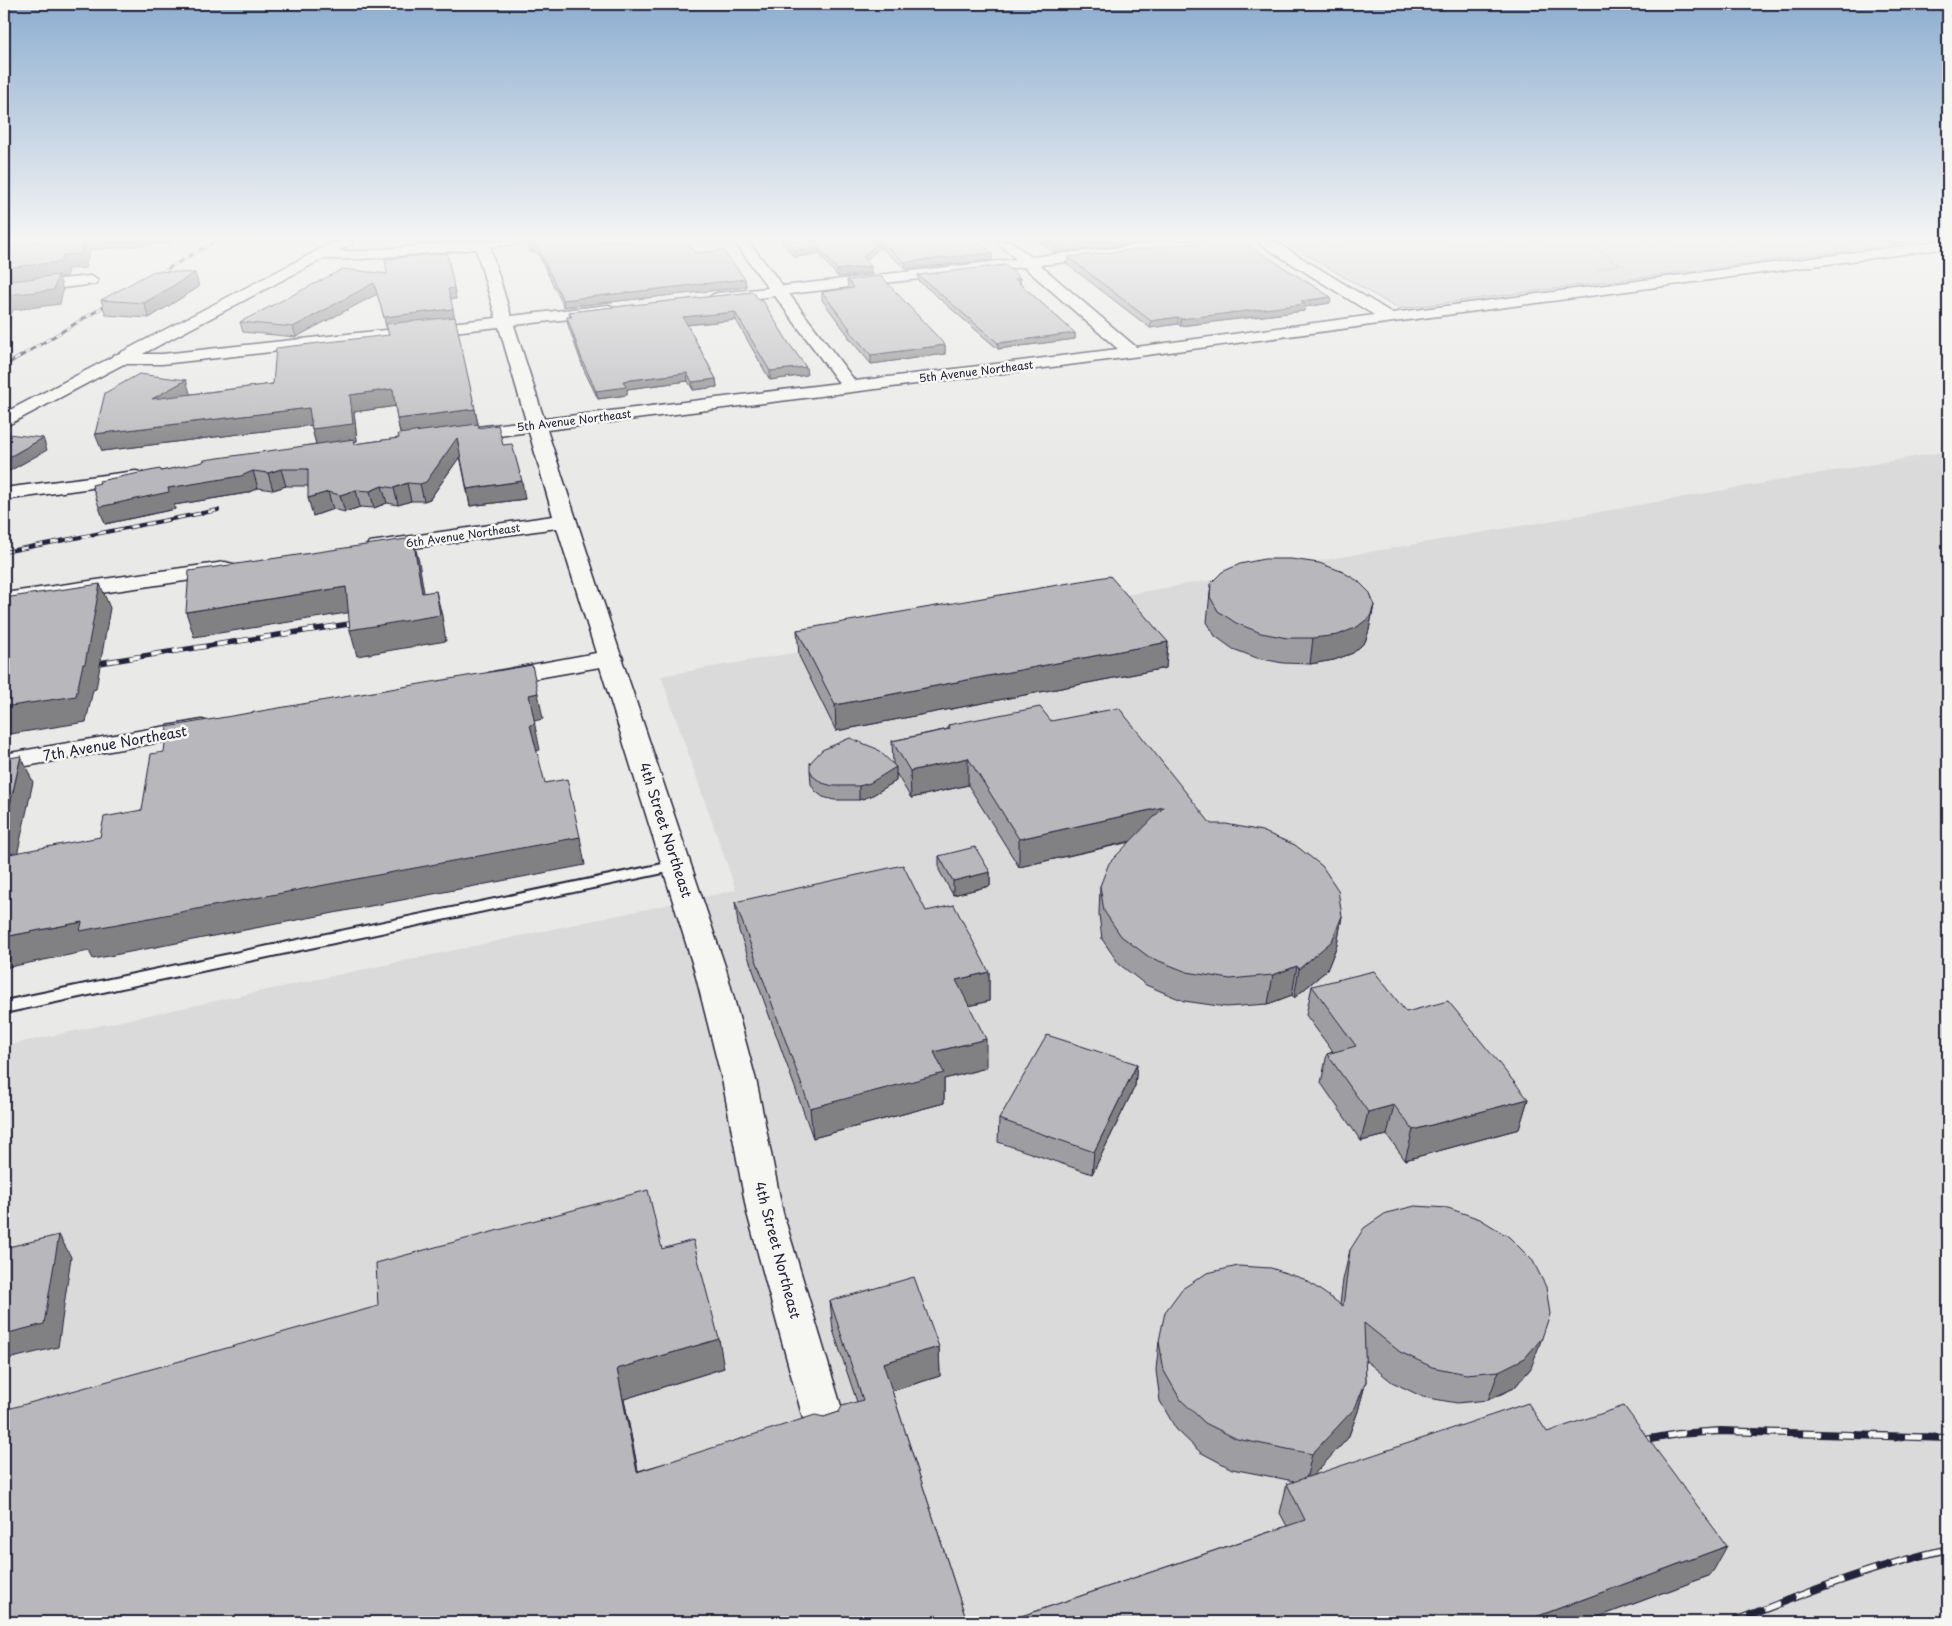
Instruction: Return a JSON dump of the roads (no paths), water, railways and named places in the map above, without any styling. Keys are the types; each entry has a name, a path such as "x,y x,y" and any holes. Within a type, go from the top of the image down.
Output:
{"street":[{"path":"4,420 200,317"},
{"name":"4th Street Northeast","path":"504,317 565,521 611,658 710,969 740,1084 765,1213 826,1426"},
{"path":"119,359 162,359 548,317"},
{"path":"799,317 852,387"},
{"path":"1091,317 1132,352"},
{"name":"5th Avenue Northeast","path":"448,436 1132,352 1398,317"},
{"path":"4,494 152,474"},
{"name":"6th Avenue Northeast","path":"358,550 565,521"},
{"path":"4,600 240,567"},
{"path":"474,682 611,658"},
{"name":"7th Avenue Northeast","path":"4,762 229,724"}],"lane":[{"path":"4,1007 677,866"}],"railway":[{"path":"4,366 87,317"},
{"path":"4,552 218,510"},
{"path":"86,665 362,622"},
{"path":"1634,1442 1678,1434 1720,1431 1948,1438"},
{"path":"1732,1622 1865,1572 1948,1549"}]}
